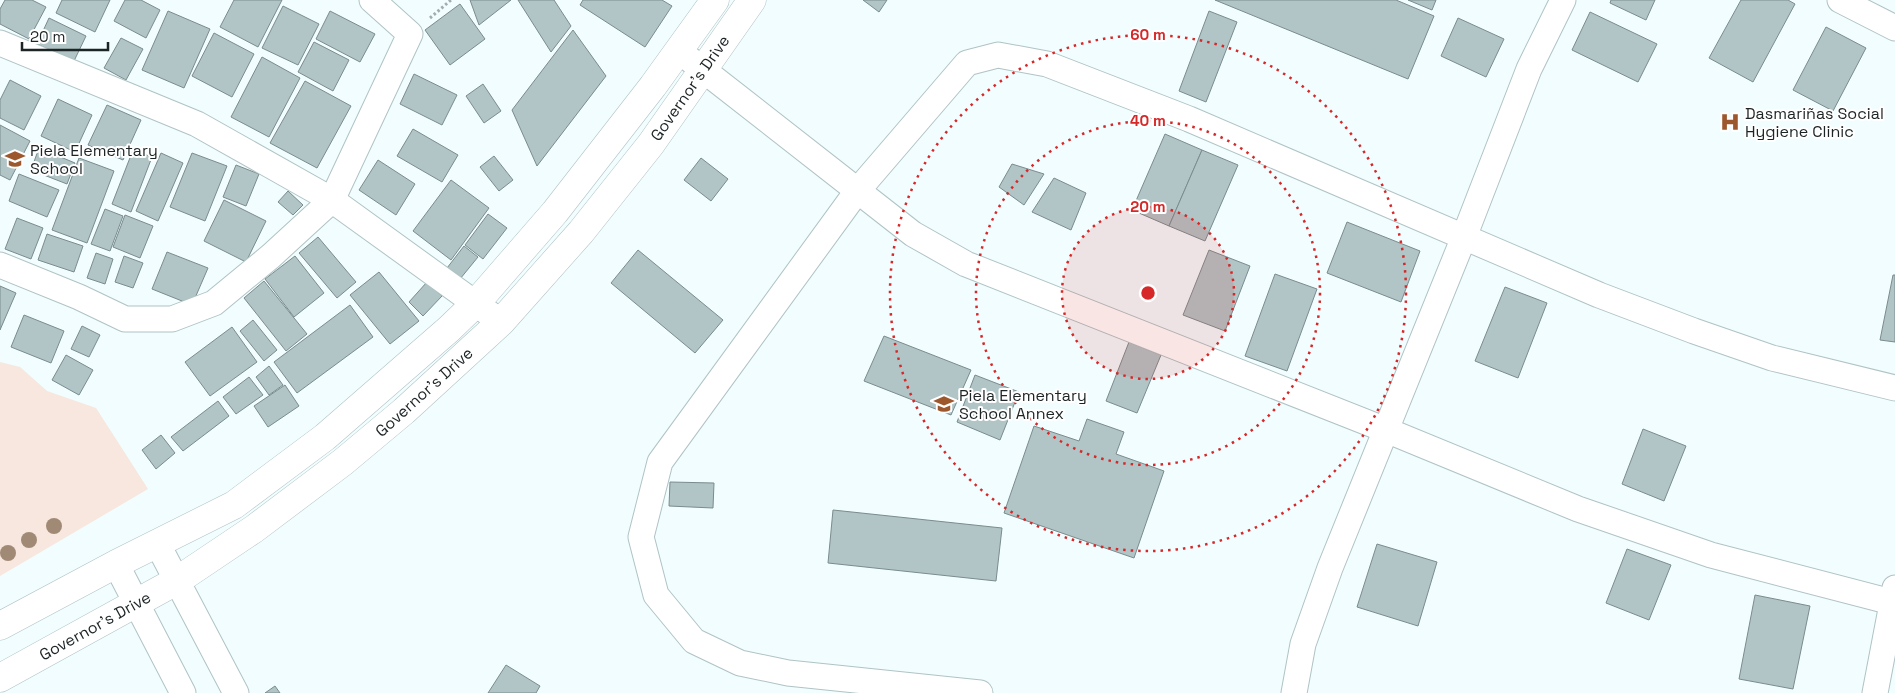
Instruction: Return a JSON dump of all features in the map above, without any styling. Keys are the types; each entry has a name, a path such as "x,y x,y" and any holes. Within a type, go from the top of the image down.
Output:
{"highway":[{"name":"Governor's Drive","path":"0,626 116,564 234,505 325,437 449,329 476,303 555,212 715,0"},
{"name":"Governor's Drive","path":"0,678 178,580 254,529 344,462 404,412 501,322 581,232 651,144 752,0"}],"street":[{"path":"0,265 79,297 125,319 172,319 214,303 271,256 332,200 410,34 372,0"},
{"path":"1294,693 1303,644 1330,568 1530,69 1563,0"},
{"path":"1840,0 1895,28"},
{"path":"0,43 197,124 332,200 501,322"},
{"path":"679,50 913,234 966,264 1386,430 1578,509 1712,555 1894,598 1875,693"},
{"path":"980,693 788,673 740,663 694,641 656,595 641,536 660,462 858,190 967,63 998,55 1047,64 1189,119 1599,295 1772,358 1895,388"},
{"path":"158,543 236,693"},
{"path":"116,564 183,693"}],"shaded area":[{"path":"0,362 20,367 47,391 96,408 148,489 0,576"}],"building":[{"path":"5,0 32,0 46,7 29,39 0,24 0,9"},
{"path":"62,0 110,0 95,32 56,13"},
{"path":"125,0 141,0 160,10 146,38 114,21"},
{"path":"234,0 282,0 258,47 220,27"},
{"path":"470,0 511,0 479,25"},
{"path":"518,0 554,0 571,26 551,52"},
{"path":"583,0 662,0 672,6 645,47 580,5"},
{"path":"863,0 887,0 879,12"},
{"path":"1215,0 1396,0 1434,16 1408,79"},
{"path":"1408,0 1436,0 1432,10"},
{"path":"1611,0 1655,0 1646,20 1610,3"},
{"path":"1741,0 1788,0 1795,4 1753,82 1709,58"},
{"path":"460,4 485,39 450,65 425,30"},
{"path":"283,6 319,24 298,65 262,48"},
{"path":"168,11 210,29 184,88 142,70"},
{"path":"330,11 375,34 360,62 316,39"},
{"path":"1209,11 1237,22 1206,102 1179,91"},
{"path":"1590,12 1657,44 1638,82 1572,50"},
{"path":"49,18 86,36 74,61 37,44"},
{"path":"1458,18 1504,39 1486,77 1441,56"},
{"path":"1826,27 1866,48 1833,111 1793,90"},
{"path":"573,30 606,76 537,166 512,110"},
{"path":"214,33 254,54 232,97 192,76"},
{"path":"121,38 143,49 126,80 104,68"},
{"path":"314,42 349,60 333,91 298,72"},
{"path":"262,57 300,78 269,137 231,117"},
{"path":"414,74 457,95 442,125 400,104"},
{"path":"10,80 41,96 24,130 0,118 0,100"},
{"path":"305,81 351,106 317,168 270,143"},
{"path":"483,84 501,111 484,123 466,96"},
{"path":"58,99 92,115 75,152 41,136"},
{"path":"107,105 141,120 123,160 88,145"},
{"path":"0,125 30,141 10,180 0,175"},
{"path":"413,129 458,155 442,182 397,156"},
{"path":"1165,134 1202,150 1169,226 1132,210"},
{"path":"39,148 75,163 67,184 31,170"},
{"path":"133,150 152,157 131,212 112,204"},
{"path":"1202,150 1238,165 1205,241 1169,226"},
{"path":"161,153 183,163 158,221 136,211"},
{"path":"192,153 227,166 205,221 170,207"},
{"path":"494,156 513,180 499,191 480,167"},
{"path":"79,158 114,171 87,243 52,230"},
{"path":"701,158 728,179 711,201 684,180"},
{"path":"378,160 415,184 396,215 359,190"},
{"path":"1012,164 1044,174 1024,205 999,187"},
{"path":"236,165 259,174 246,206 223,197"},
{"path":"19,174 59,190 47,217 9,201"},
{"path":"1054,178 1086,193 1071,230 1032,212"},
{"path":"451,180 489,208 451,260 413,231"},
{"path":"288,191 303,205 293,215 278,202"},
{"path":"224,200 266,221 246,262 204,241"},
{"path":"105,209 123,216 110,251 91,244"},
{"path":"488,214 507,228 483,259 465,245"},
{"path":"125,215 153,226 140,258 113,247"},
{"path":"17,218 43,228 31,259 5,249"},
{"path":"1347,222 1420,251 1401,302 1327,273"},
{"path":"47,234 83,246 74,272 38,260"},
{"path":"318,237 356,282 337,298 299,253"},
{"path":"464,246 478,257 460,279 447,268"},
{"path":"638,250 723,320 695,353 611,283"},
{"path":"1209,250 1250,266 1225,331 1183,315"},
{"path":"167,252 208,268 192,305 152,289"},
{"path":"96,253 113,259 105,284 87,278"},
{"path":"124,256 143,263 133,288 115,282"},
{"path":"295,256 324,293 294,317 265,279"},
{"path":"379,272 419,321 390,344 350,295"},
{"path":"1275,274 1317,289 1287,371 1245,356"},
{"path":"1893,275 1895,275 1895,342 1880,340"},
{"path":"264,281 307,334 286,351 244,298"},
{"path":"427,282 442,296 423,316 409,302"},
{"path":"0,286 16,293 0,330"},
{"path":"1505,287 1547,303 1518,378 1475,361"},
{"path":"350,305 373,337 297,393 274,362"},
{"path":"24,315 64,331 51,363 11,347"},
{"path":"253,320 277,350 264,361 240,331"},
{"path":"82,326 100,335 89,357 71,349"},
{"path":"232,327 257,362 210,396 185,362"},
{"path":"884,336 971,370 951,415 864,381"},
{"path":"1129,342 1161,355 1137,413 1106,401"},
{"path":"66,355 93,370 79,395 52,380"},
{"path":"269,366 283,385 269,395 256,377"},
{"path":"975,375 1019,392 1000,440 957,422"},
{"path":"249,377 263,395 236,414 223,397"},
{"path":"285,385 299,406 268,427 254,406"},
{"path":"218,401 229,416 183,451 171,437"},
{"path":"1087,419 1124,432 1116,454 1164,471 1134,558 1004,513 1034,426 1079,441"},
{"path":"1643,429 1686,446 1664,501 1622,484"},
{"path":"161,435 175,453 156,469 142,450"},
{"path":"670,482 714,483 713,508 669,506"},
{"path":"833,510 1002,528 996,581 828,563"},
{"path":"1377,544 1437,562 1418,626 1357,607"},
{"path":"1627,549 1671,565 1649,620 1606,603"},
{"path":"1755,595 1810,606 1793,689 1739,679"},
{"path":"506,665 540,686 536,693 488,693"},
{"path":"275,686 280,693 265,693"}],"place":[{"name":"Dasmariñas Social Hygiene Clinic","path":"1730,122"},
{"name":"Piela Elementary School","path":"15,159"},
{"name":"Piela Elementary School Annex","path":"944,404"}]}
